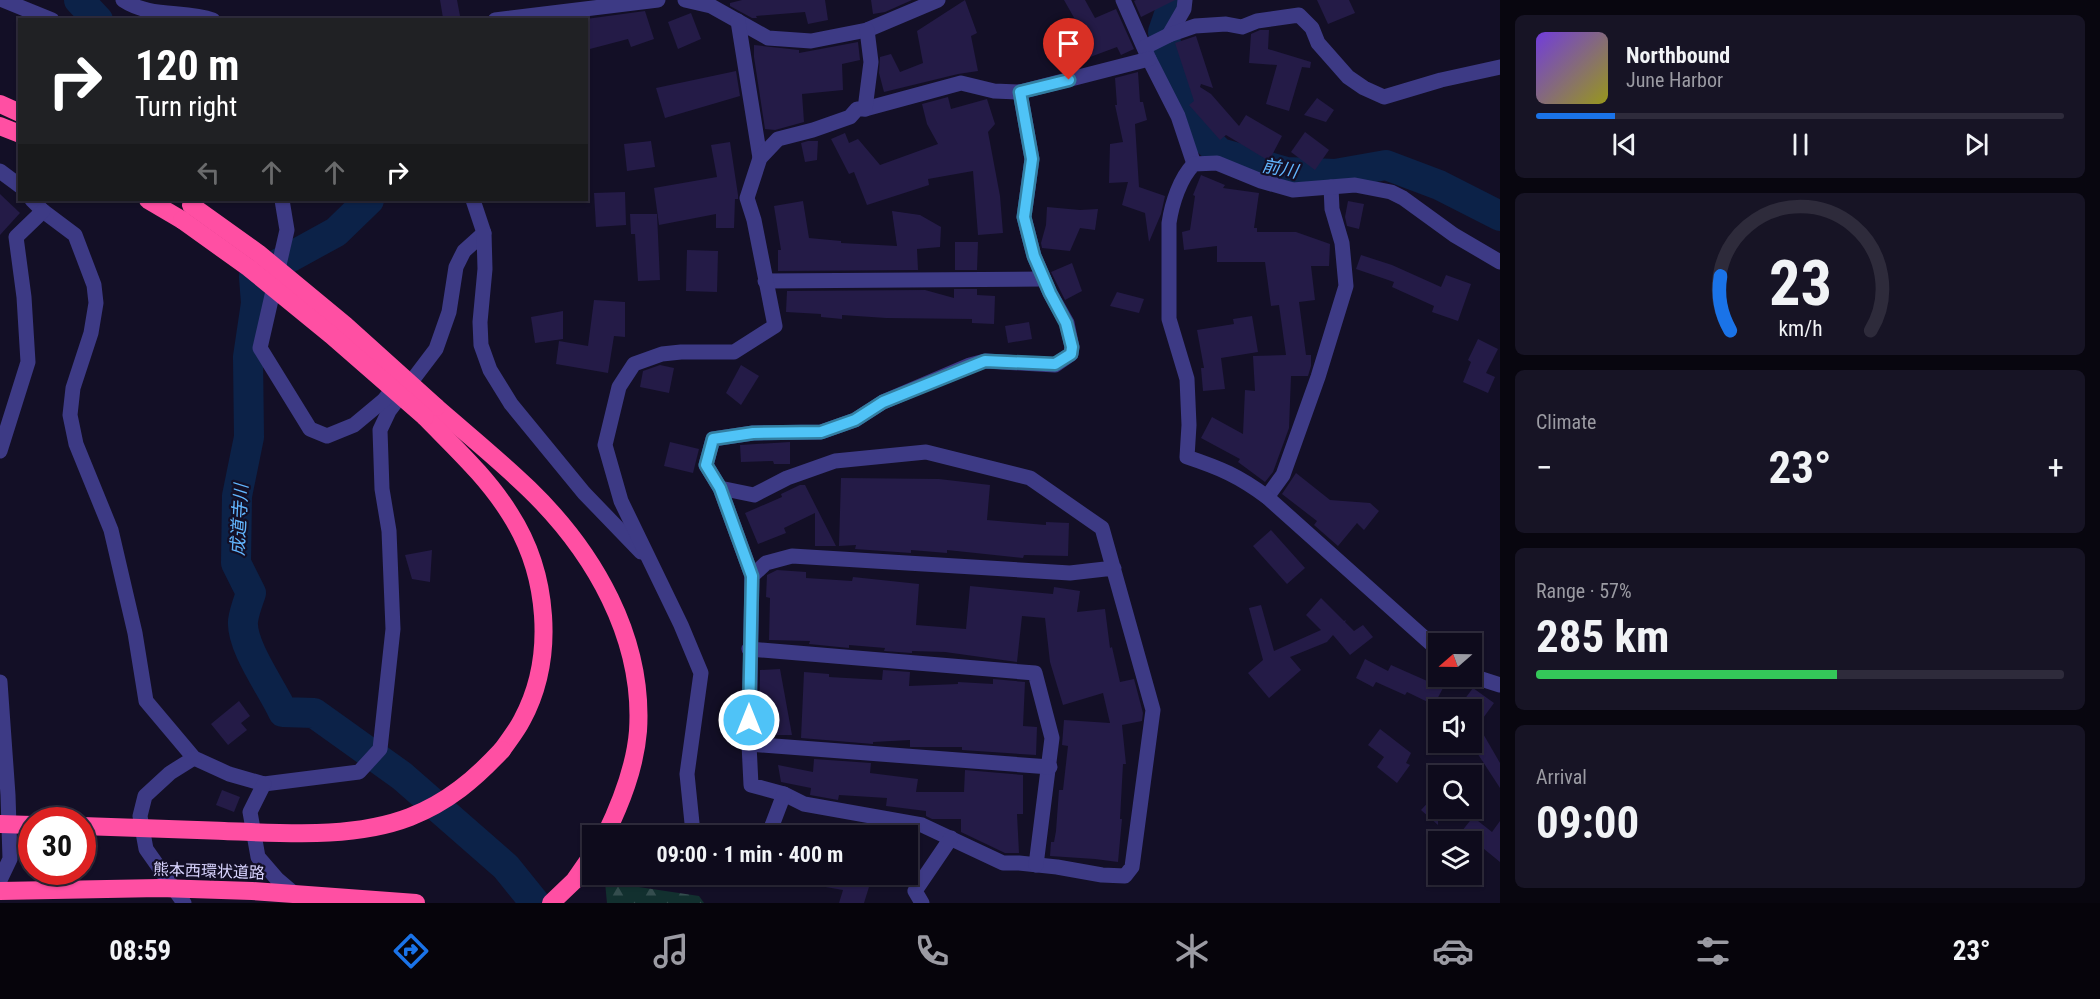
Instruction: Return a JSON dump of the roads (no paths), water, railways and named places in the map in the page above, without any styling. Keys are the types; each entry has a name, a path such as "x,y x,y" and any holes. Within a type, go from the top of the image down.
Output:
{"highway":[{"path":"0,104 18,112"},
{"path":"0,126 18,133"},
{"path":"153,201 185,208 258,253 336,318 431,412 529,490 566,530 593,567 615,605 630,649 637,692 638,732 631,773 610,825"},
{"path":"96,827 290,834 330,833 373,826 410,817 443,801 474,779 502,750 522,720 535,688 540,667 543,619 539,583 527,547 511,515 431,412"},
{"path":"0,824 18,825"},
{"path":"551,903 582,869"},
{"name":"熊本西環状道路","path":"0,891 160,888 252,891 416,903"}],"street":[{"path":"3,0 47,18"},
{"path":"123,0 129,4 161,13 198,18"},
{"path":"511,18 658,0"},
{"path":"685,0 711,6 768,38 811,41 867,30 938,0"},
{"path":"1123,0 1155,45 1194,164"},
{"path":"1155,45 1184,9 1185,0"},
{"path":"692,825 687,774 700,673 681,625 621,501 605,445 619,387 634,364 662,354 734,352 775,326 754,220 747,198 760,158 778,139 850,117 857,109 865,109 961,83 994,91 1020,92 1155,45 1195,26 1226,24 1242,27 1257,21 1299,15 1312,28 1318,44 1348,77 1364,88 1384,97 1442,80 1500,67"},
{"path":"738,21 760,158"},
{"path":"865,109 871,62 867,30"},
{"path":"720,488 754,495 787,478 835,461 926,452 1030,478 1102,528 1153,710 1132,867 1125,876 1102,875 1036,865 1003,864 922,825 804,804 784,794 751,785 749,649 752,576 720,488 706,465 713,439 753,433 821,432 855,420 883,402 985,361 1055,364 1071,354 1072,347 1066,323 1034,256 1024,217 1032,159 1020,92"},
{"path":"1428,641 1268,497 1243,479 1187,457 1189,424 1187,379 1170,319 1169,223 1172,208 1188,170 1194,164 1217,163 1261,181 1293,190 1355,185 1390,192 1403,198 1454,235 1500,262"},
{"path":"0,171 18,184"},
{"path":"1268,497 1283,475 1318,377 1346,286 1342,243 1332,209 1331,187"},
{"path":"282,201 287,230 260,348 310,429 327,436 354,425 384,400 421,353 436,349"},
{"path":"473,201 484,233 485,269 480,322 481,345 490,370 511,404 584,493 651,562"},
{"path":"0,451 28,362 24,297 16,237 37,205 75,235 94,285 96,303 91,333 73,388 70,415 76,444 111,530 135,633 146,701 194,758 229,774 264,784 359,772 380,748 393,629 389,531 382,489 380,430 389,411 436,349 449,312 456,267 464,251 484,233"},
{"path":"765,281 1044,279"},
{"path":"752,576 766,563 792,555 1070,573 1114,568"},
{"path":"749,649 1035,673 1052,738 1036,865"},
{"path":"1482,679 1500,685"},
{"path":"0,682 10,859 0,880"},
{"path":"749,744 1050,767"},
{"path":"184,903 146,849 140,816 145,796 170,773 194,758"},
{"path":"264,784 250,812 258,857 277,879 306,903"},
{"path":"772,825 784,794"},
{"path":"922,903 915,891 951,838"}],"waterway":[{"name":"成道寺川","path":"79,0 96,18"},
{"name":"前川","path":"1174,0 1163,32 1169,54 1192,126 1220,153 1286,172 1335,174 1386,165 1439,185 1500,216"},
{"name":"成道寺川","path":"368,201 336,232 254,277 256,303 248,357 249,437 237,496 236,563 251,593 243,621 244,631 252,654 283,712 314,713 402,776 506,867 535,903"}]}
